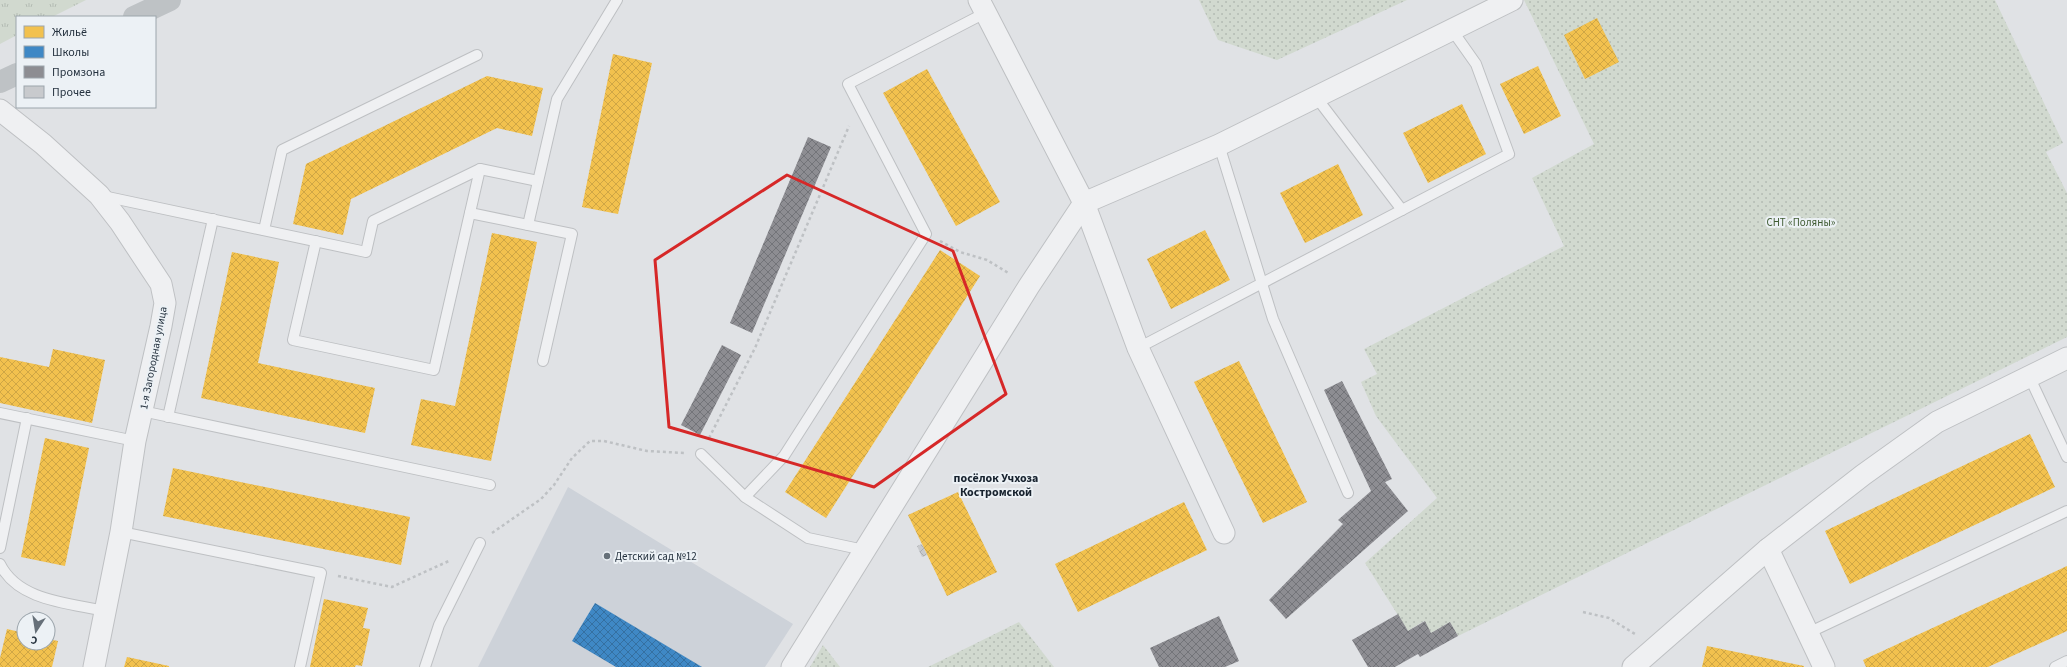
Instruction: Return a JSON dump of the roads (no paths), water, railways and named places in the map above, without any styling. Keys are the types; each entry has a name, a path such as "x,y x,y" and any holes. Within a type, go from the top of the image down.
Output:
{"main road":[{"path":"136,16 170,0"},
{"path":"0,82 16,74"}],"street":[{"path":"792,667 1029,286 1084,203 1219,145 1512,0"},
{"path":"982,6 1084,203 1138,348 1224,533"},
{"name":"1-я Загородная улица","path":"0,110 43,144 99,195 120,222 161,284 165,303 136,441 121,532 94,667"},
{"path":"1633,667 1768,549 1863,475 1937,422 2067,358"},
{"path":"1768,549 1824,667"}],"lane":[{"path":"528,225 557,99 617,0"},
{"path":"745,497 784,456 926,234 848,84 982,6"},
{"path":"1138,348 1509,154 1476,64 1452,30"},
{"path":"264,230 282,150 477,55"},
{"path":"1316,97 1402,210"},
{"path":"1219,145 1273,319 1348,493"},
{"path":"99,195 366,252 373,221 480,169 538,181"},
{"path":"316,241 293,340 434,370 480,169"},
{"path":"470,213 572,234 543,361"},
{"path":"168,416 213,220"},
{"path":"2028,376 2067,457"},
{"path":"142,411 490,485"},
{"path":"0,413 136,441"},
{"path":"0,548 27,418"},
{"path":"701,454 745,497 808,538 864,550"},
{"path":"1808,634 2067,511"},
{"path":"121,532 321,573 300,667"},
{"path":"425,667 439,625 480,543"},
{"path":"0,564 6,575 21,588 46,598 105,610"},
{"path":"2054,667 2067,661"}],"place":[{"name":"Детский сад №12","path":"607,556"}],"district":[{"name":"посёлок Учхоза Костромской","path":"996,485"}],"park label":[{"name":"СНТ «Поляны»","path":"1801,222"}]}
